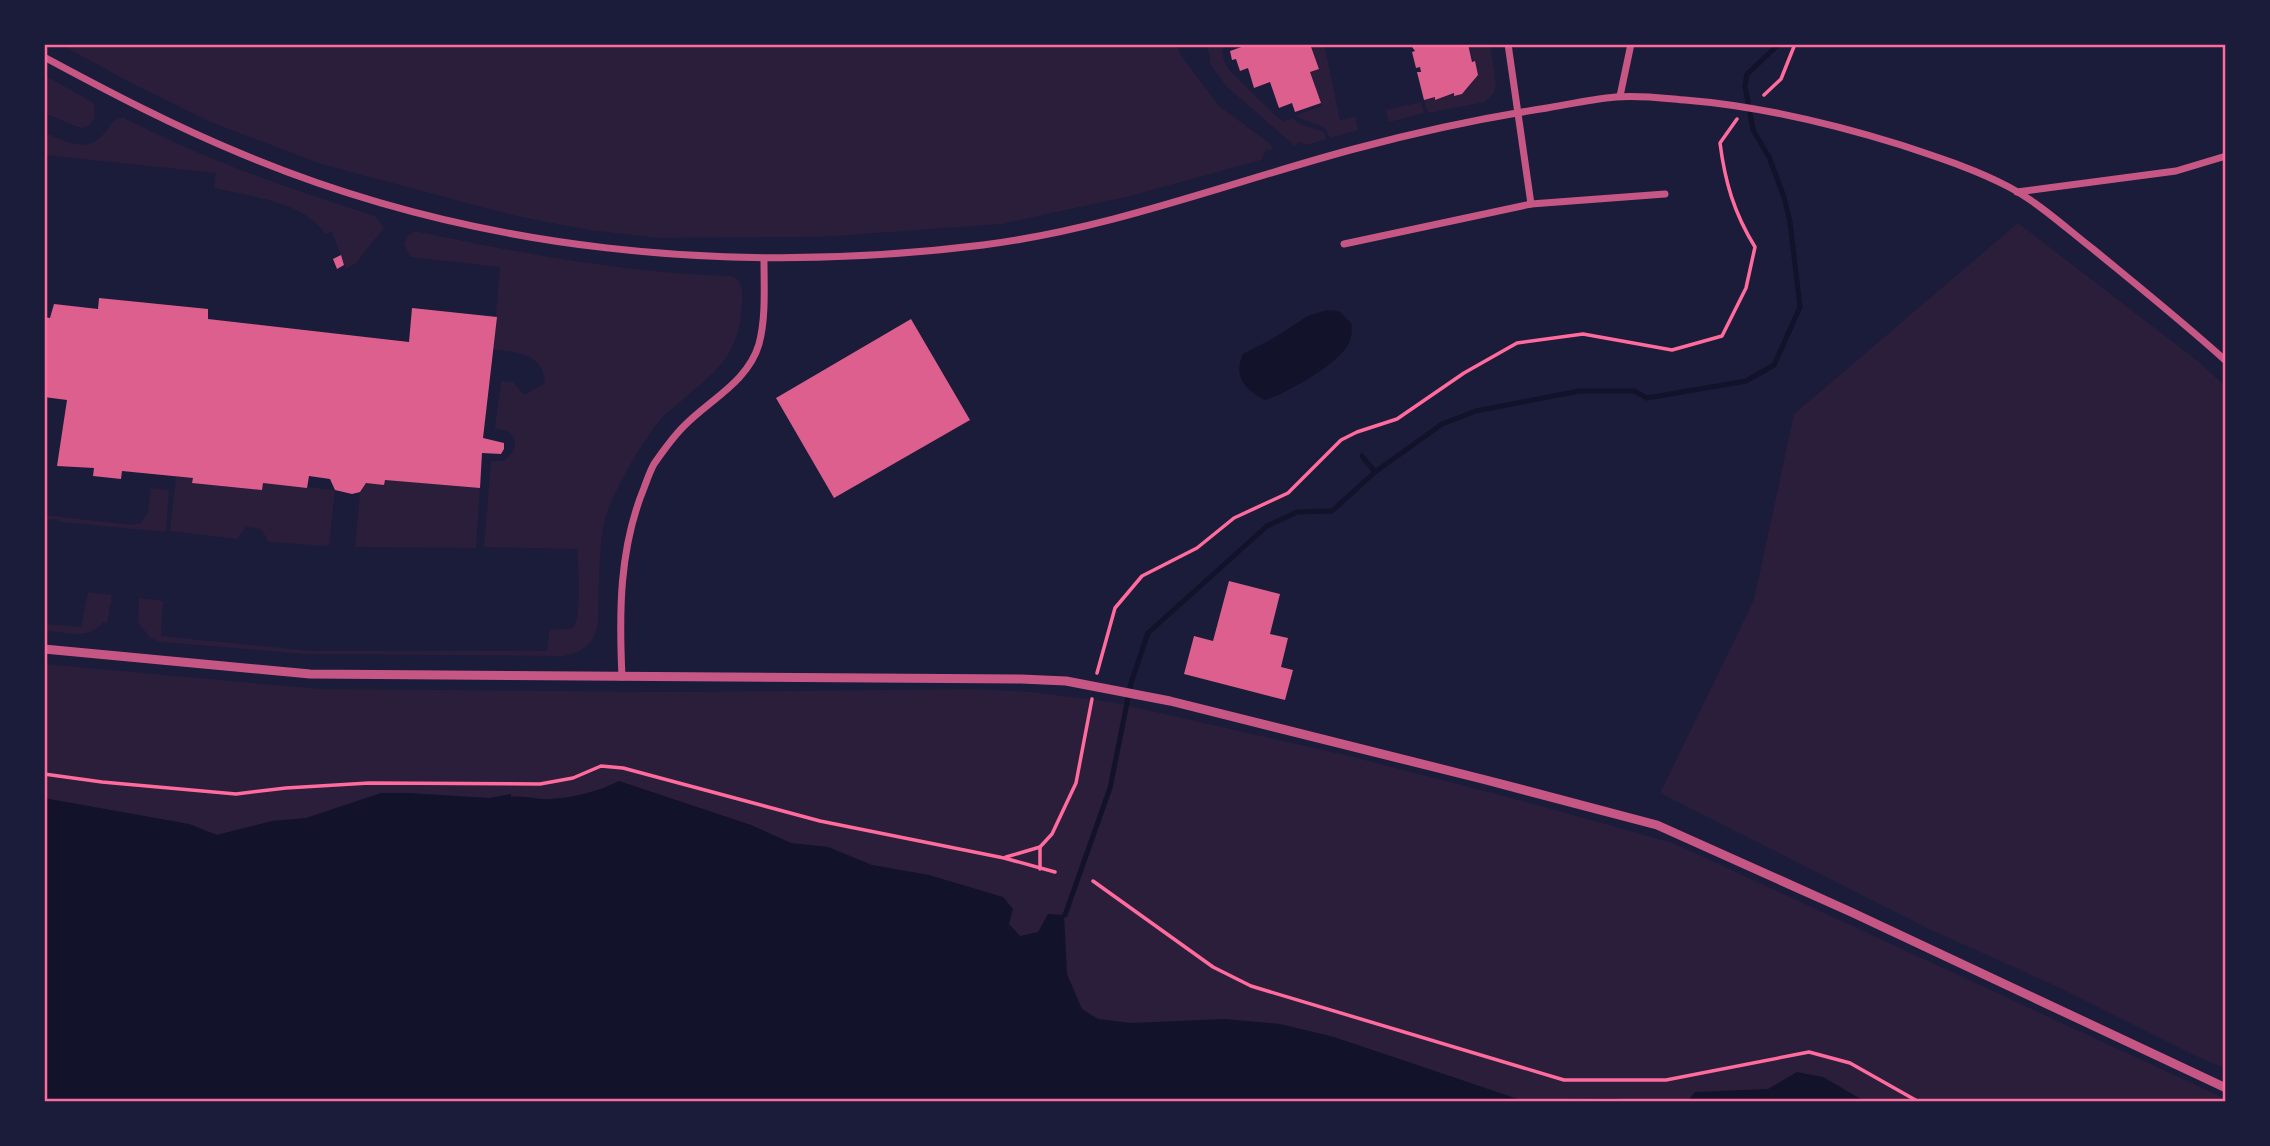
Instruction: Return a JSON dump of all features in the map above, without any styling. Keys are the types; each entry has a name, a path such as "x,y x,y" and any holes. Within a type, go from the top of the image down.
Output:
{"street":[{"path":"1508,44 1531,204"},
{"path":"1620,96 1631,44"},
{"path":"44,57 151,113 244,155 370,199 481,227 566,243 650,254 764,259 854,257 990,244 1125,216 1360,148 1518,113 1620,96 1729,104 1835,124 1941,158 2017,192 2168,308 2226,361"},
{"path":"2017,192 2176,171 2226,156"},
{"path":"1344,244 1531,204 1665,194"},
{"path":"622,677 619,620 623,568 627,539 637,505 653,466 673,440 684,426 737,380 755,353 762,324 764,259"},
{"path":"44,649 310,674 1021,678 1066,681 1109,689 1473,776 1657,825 1851,912 2226,1088"}],"path":[{"path":"1763,95 1781,79 1796,44"},
{"path":"1097,673 1115,608 1142,576 1197,548 1234,518 1288,493 1341,440 1397,419 1464,373 1517,343 1583,334 1672,350 1722,336 1746,288 1755,247 1742,226 1724,179 1720,143 1737,120"},
{"path":"1004,858 1040,847 1052,834 1076,783 1092,698"},
{"path":"44,774 236,794 369,783 540,784 573,778 601,766 612,767 820,821 1004,858 1055,872"},
{"path":"1040,847 1040,869"},
{"path":"1093,881 1213,967 1251,986 1564,1080 1666,1080 1809,1052 1850,1063 1919,1102"}],"shaded area":[{"path":"60,44 1179,44 1178,50 1183,58 1219,106 1268,142 1273,149 1266,150 1261,160 1126,197 1001,224 821,237 659,238 589,230 516,216 321,164 213,123 129,82"},
{"path":"1207,44 1231,44 1222,50 1229,70 1278,118 1284,121 1292,118 1300,124 1324,132 1326,139 1307,145 1298,142 1295,146 1227,87 1211,65"},
{"path":"1310,44 1324,44 1340,120 1355,117 1358,130 1330,138 1325,128 1297,117 1322,106 1310,72 1319,68"},
{"path":"1468,44 1490,44 1496,83 1494,93 1484,102 1428,113 1424,100 1466,91 1478,75"},
{"path":"44,75 94,103 95,117 89,126 80,128 44,113"},
{"path":"1421,102 1424,113 1389,122 1386,110"},
{"path":"124,118 247,172 375,216 384,228 356,263 346,269 332,232 325,234 316,223 290,207 214,188 216,173 44,155 44,132 77,144 92,143 113,122"},
{"path":"2018,223 2199,362 2226,387 2226,1069 2062,989 1929,929 1660,793 1754,600 1794,414"},
{"path":"415,231 612,266 732,276 742,288 740,321 731,349 716,370 660,420 633,460 611,502 603,527 598,621 591,642 580,651 564,656 307,654 161,642 150,638 138,622 139,598 163,601 161,636 311,651 547,651 551,630 573,627 578,613 577,549 484,547 491,461 504,461 514,450 515,440 510,432 495,428 501,381 513,382 524,395 545,383 543,373 540,366 528,356 493,349 500,267 410,257 404,245 408,235"},
{"path":"1327,310 1339,311 1351,323 1350,340 1342,353 1311,377 1286,391 1265,400 1252,392 1240,376 1243,354 1308,316"},
{"path":"176,477 193,478 193,483 262,490 263,483 335,490 329,546 269,542 261,529 246,527 237,539 170,531"},
{"path":"385,480 480,488 476,548 355,547 360,492 366,483"},
{"path":"151,488 169,490 166,532 60,522 58,519 44,520 44,515 133,525 141,523 148,512"},
{"path":"88,592 112,595 107,624 103,622 98,628 84,633 44,630 44,624 81,627"},
{"path":"44,664 321,689 676,692 974,689 1030,692 1112,702 1345,755 1673,843 2226,1099 2226,1102 44,1102"},
{"path":"619,781 751,825 791,843 828,847 872,865 929,875 1003,897 1013,909 1009,924 1020,936 1038,932 1048,914 1064,915 1067,974 1082,1009 1098,1019 1131,1023 1225,1019 1280,1024 1334,1037 1521,1100 1611,1098 1659,1102 44,1102 44,798 189,824 217,835 272,821 306,818 381,793 489,798 511,794 511,797 550,799 586,793"},
{"path":"1797,1072 1823,1077 1866,1102 1687,1102 1695,1092 1768,1089"}],"building":[{"path":"1250,44 1310,44 1319,69 1310,72 1321,103 1295,112 1292,103 1279,108 1270,82 1254,88 1248,68 1240,71 1236,59 1232,60 1230,51"},
{"path":"1410,44 1468,44 1478,75 1462,94 1454,96 1454,93 1435,100 1435,97 1424,100 1417,72 1421,72 1420,67 1416,68 1412,52 1415,51"},
{"path":"341,255 344,265 337,269 333,259"},
{"path":"99,298 208,309 208,319 409,342 412,308 497,317 483,438 504,443 504,449 501,454 482,453 480,488 385,480 384,485 366,483 360,492 352,494 335,490 330,479 309,476 307,488 263,483 262,490 192,483 193,478 122,471 121,479 93,476 94,468 57,466 67,400 44,397 44,317 50,318 54,304 98,309"},
{"path":"911,319 970,420 834,498 776,398"},
{"path":"1229,581 1280,594 1270,634 1288,638 1281,667 1293,670 1285,700 1184,674 1194,636 1213,641"}],"waterway":[{"path":"1065,915 1110,788 1131,683 1148,633 1267,526 1297,512 1332,511 1375,472 1442,424 1476,411 1579,391 1634,391 1647,398 1746,381 1774,365 1800,307 1790,222 1784,197 1769,157 1753,130 1745,86 1747,74 1777,44"},
{"path":"1362,456 1375,472"}]}
